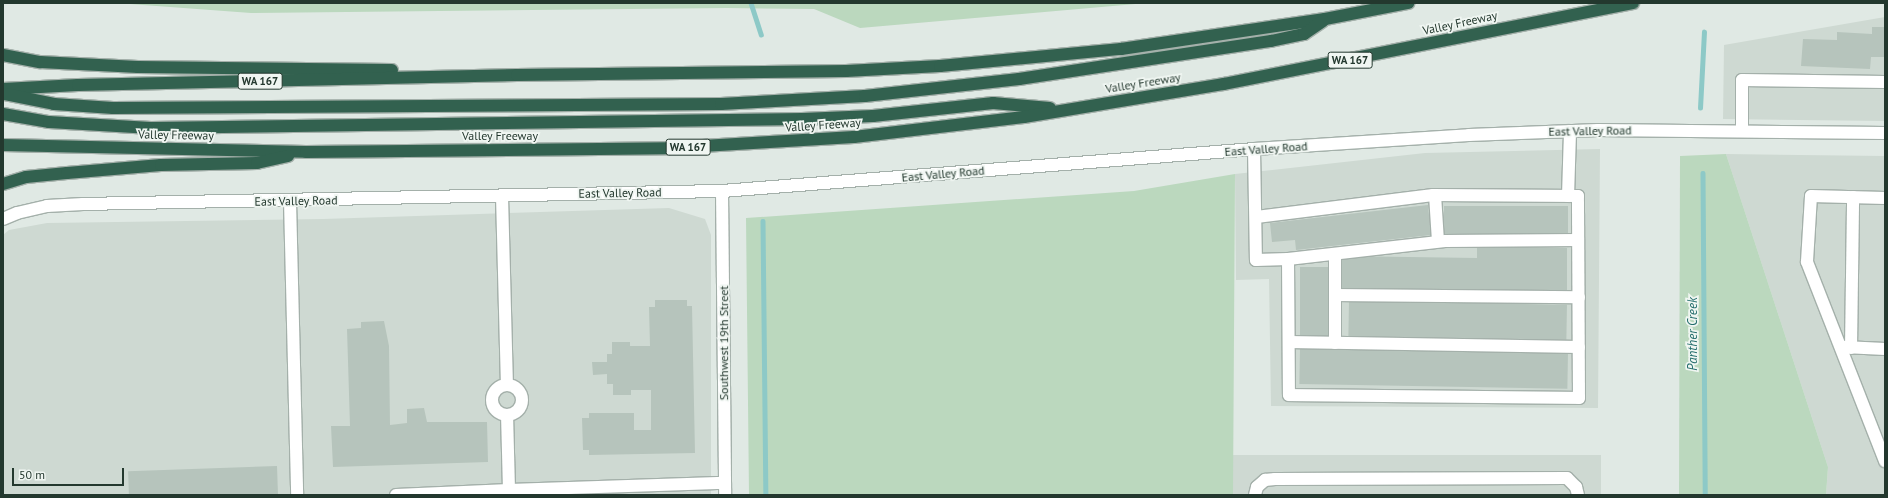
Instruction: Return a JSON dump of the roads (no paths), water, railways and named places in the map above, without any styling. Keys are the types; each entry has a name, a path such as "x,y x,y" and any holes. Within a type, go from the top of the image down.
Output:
{"highway":[{"name":"WA 167","path":"3,89 78,85 517,75 838,71 940,66 1121,49 1326,20 1408,3"},
{"name":"Valley Freeway","path":"3,145 306,152 669,148 752,144 947,128 1067,110 1275,75 1633,3"},
{"path":"3,94 54,104 113,108 199,109 721,104 865,96 1019,79 1212,51 1304,34 1326,20"},
{"path":"3,55 40,62 138,67 477,69 517,75"},
{"path":"3,114 112,127 199,127 802,119 873,116 993,103 1067,110"},
{"path":"3,184 26,177 161,165 257,163 306,152"}],"street":[{"path":"1742,130 1742,80 1885,82"},
{"name":"East Valley Road","path":"3,219 17,213 47,206 722,191 1254,149 1570,131 1742,130 1885,133"},
{"path":"1568,196 1570,131"},
{"path":"1254,149 1256,260 1288,259 1438,241 1578,240"},
{"name":"Southwest 19th Street","path":"722,191 725,489"},
{"path":"1256,217 1435,195 1578,196 1579,398 1289,395 1288,259"},
{"path":"1435,195 1438,241"},
{"path":"502,196 506,385"},
{"path":"1885,198 1811,196 1807,262 1846,347 1885,461"},
{"path":"1846,347 1853,197"},
{"path":"290,201 297,495"},
{"path":"1335,254 1335,343"},
{"path":"1335,295 1578,297"},
{"path":"1289,342 1578,347"},
{"path":"1846,347 1885,349"},
{"path":"506,385 516,388 522,400 520,408 507,415 498,411 493,398 497,389 506,385"},
{"path":"507,415 509,490"},
{"path":"1255,495 1257,487 1265,480 1275,479 1551,478 1567,478 1576,487 1578,495"},
{"path":"396,495 509,490 725,489"}],"waterway":[{"path":"751,3 761,34"},
{"name":"Panther Creek","path":"1700,108 1704,32"},
{"name":"Panther Creek","path":"1703,173 1705,495"},
{"path":"763,221 766,495"}]}
